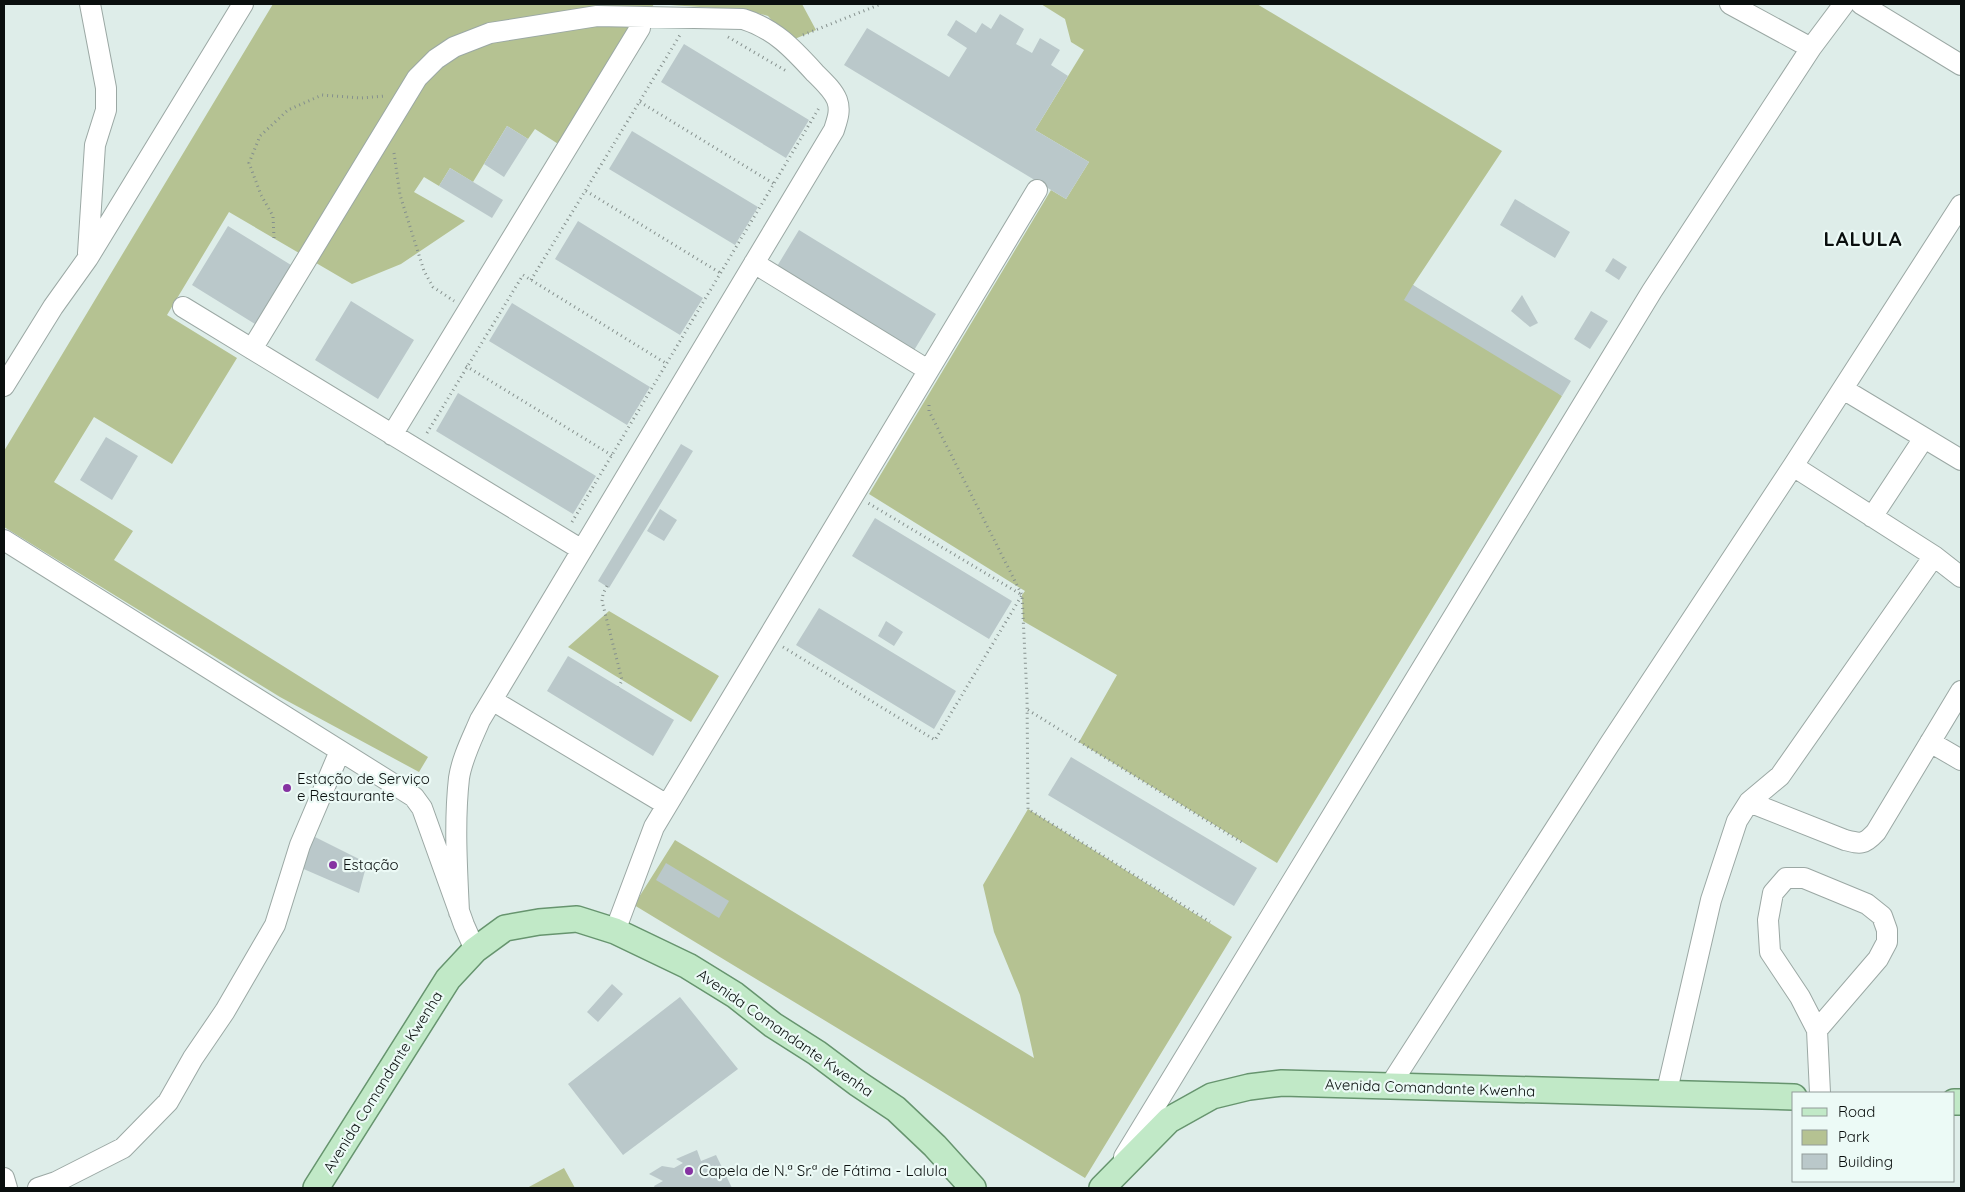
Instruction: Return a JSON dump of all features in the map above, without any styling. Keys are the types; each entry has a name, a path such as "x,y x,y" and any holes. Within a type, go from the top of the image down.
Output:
{"main road":[{"name":"Avenida Comandante Kwenha","path":"316,1188 448,979 475,950 505,928 539,922 577,919 615,930 688,966 735,996 773,1025 817,1053 856,1083 896,1109 935,1146 973,1188"},
{"name":"Avenida Comandante Kwenha","path":"1106,1184 1169,1120 1212,1096 1249,1087 1282,1084 1792,1097"}],"street":[{"path":"88,258 95,145 106,110 106,88 90,4"},
{"path":"4,386 53,307 88,258 243,4"},
{"path":"1730,4 1811,48"},
{"path":"1106,1184 1652,291 1811,48 1844,4"},
{"path":"1861,4 1961,65"},
{"path":"252,349 413,84 436,59 454,47 490,33 597,16 743,19 759,24 786,42 828,87 837,100 839,112 834,130 480,720 467,749 460,777 457,856 459,912"},
{"path":"392,435 640,28"},
{"path":"615,930 654,827 1037,190"},
{"path":"1389,1087 1609,745 1793,466 1961,205"},
{"path":"754,263 928,370"},
{"path":"183,307 392,435 587,542"},
{"path":"1843,389 1961,460"},
{"path":"1872,517 1924,438"},
{"path":"1793,466 1934,556 1961,577"},
{"path":"4,540 414,797 422,808 459,912 475,950"},
{"path":"1666,1095 1711,900 1737,821 1749,802 1780,776 1934,556"},
{"path":"1749,802 1845,840 1860,844 1868,841 1876,832 1961,691"},
{"path":"492,700 667,805"},
{"path":"1930,742 1961,760"},
{"path":"38,1188 56,1182 122,1148 168,1102 194,1058 226,1011 275,925 300,846 340,751"},
{"path":"1817,1030 1878,959 1887,942 1887,930 1882,916 1867,904 1804,878 1786,878 1773,893 1768,920 1770,952 1800,998 1817,1030 1820,1092"},
{"path":"4,1178 6,1188"}],"path":[{"path":"786,42 881,4"},
{"path":"532,280 684,28"},
{"path":"727,37 793,75"},
{"path":"274,238 273,216 249,163 260,136 288,110 322,96 361,98 392,96"},
{"path":"640,102 794,196"},
{"path":"572,522 820,107"},
{"path":"394,150 400,195 424,271 433,287 468,310"},
{"path":"586,191 741,285"},
{"path":"434,438 426,433 523,275 687,375"},
{"path":"466,366 632,467"},
{"path":"929,403 930,411 1022,596 1028,710 1028,809 1210,922"},
{"path":"854,494 1022,596"},
{"path":"564,517 572,522 587,542"},
{"path":"607,586 602,601 622,680 619,687"},
{"path":"768,637 935,740 1022,596"},
{"path":"1028,710 1243,843"}],"green space":[{"path":"273,4 654,4 566,149 535,129 528,139 507,126 473,182 450,168 439,186 424,177 414,192 465,221 401,264 352,284 229,212 167,315 237,358 172,464 94,417 54,482 133,531 114,560 428,757 419,772 280,697 4,527 4,451"},
{"path":"654,4 802,4 816,30 790,41 768,16 746,10"},
{"path":"1041,4 1257,4 1502,151 1413,285 1562,396 1277,863 1079,742 1117,675 1023,621 1022,595 1025,591 869,494 1051,190 1066,199 1089,162 1035,130 1084,50 1071,42 1065,19"},
{"path":"609,611 719,676 691,722 568,647"},
{"path":"1028,809 1232,937 1085,1178 634,905 675,840 1034,1058 1020,995 994,932 983,885"},
{"path":"564,1168 575,1188 527,1188"}],"building":[{"path":"1000,14 1024,29 1016,44 1032,53 1040,38 1060,50 1051,65 1068,76 1035,130 1089,162 1066,199 844,65 867,28 949,77 967,48 947,35 956,20 976,33 982,23 991,29"},
{"path":"684,44 809,120 786,158 661,82"},
{"path":"507,126 528,139 504,177 484,164"},
{"path":"632,131 758,207 735,245 609,169"},
{"path":"450,168 503,200 492,218 439,186"},
{"path":"1515,199 1570,232 1555,258 1500,225"},
{"path":"578,221 703,298 680,335 555,259"},
{"path":"228,226 291,265 255,324 192,285"},
{"path":"799,230 936,314 913,352 776,268"},
{"path":"1613,258 1627,267 1619,280 1605,271"},
{"path":"1413,285 1571,381 1562,396 1404,300"},
{"path":"1522,295 1538,323 1530,327 1511,311"},
{"path":"351,301 414,340 378,399 315,360"},
{"path":"512,303 650,387 627,425 489,341"},
{"path":"1591,311 1608,321 1590,349 1574,339"},
{"path":"458,393 596,476 573,514 436,431"},
{"path":"106,437 138,456 112,500 80,480"},
{"path":"681,444 693,451 609,588 598,581"},
{"path":"660,509 677,520 664,541 647,531"},
{"path":"875,518 1012,601 989,639 852,556"},
{"path":"819,608 956,691 934,729 796,645"},
{"path":"886,621 903,632 894,646 878,636"},
{"path":"568,656 674,720 653,756 547,691"},
{"path":"1071,757 1257,868 1234,906 1048,795"},
{"name":"Estação","path":"313,836 367,863 359,893 299,867"},
{"path":"666,863 729,901 719,918 656,880"},
{"path":"612,984 623,994 598,1022 587,1012"},
{"path":"680,997 738,1069 623,1155 568,1084"},
{"name":"Capela de N.ª Sr.ª de Fátima - Lalula","path":"697,1150 701,1161 716,1155 732,1188 655,1188 654,1186 663,1181 649,1174 662,1166 674,1168 683,1163 676,1159"}],"place":[{"name":"Estação de Serviço e Restaurante","path":"287,788"},
{"name":"Estação","path":"333,865"},
{"name":"Capela de N.ª Sr.ª de Fátima - Lalula","path":"689,1171"}],"district":[{"name":"LALULA","path":"1863,239"}]}
